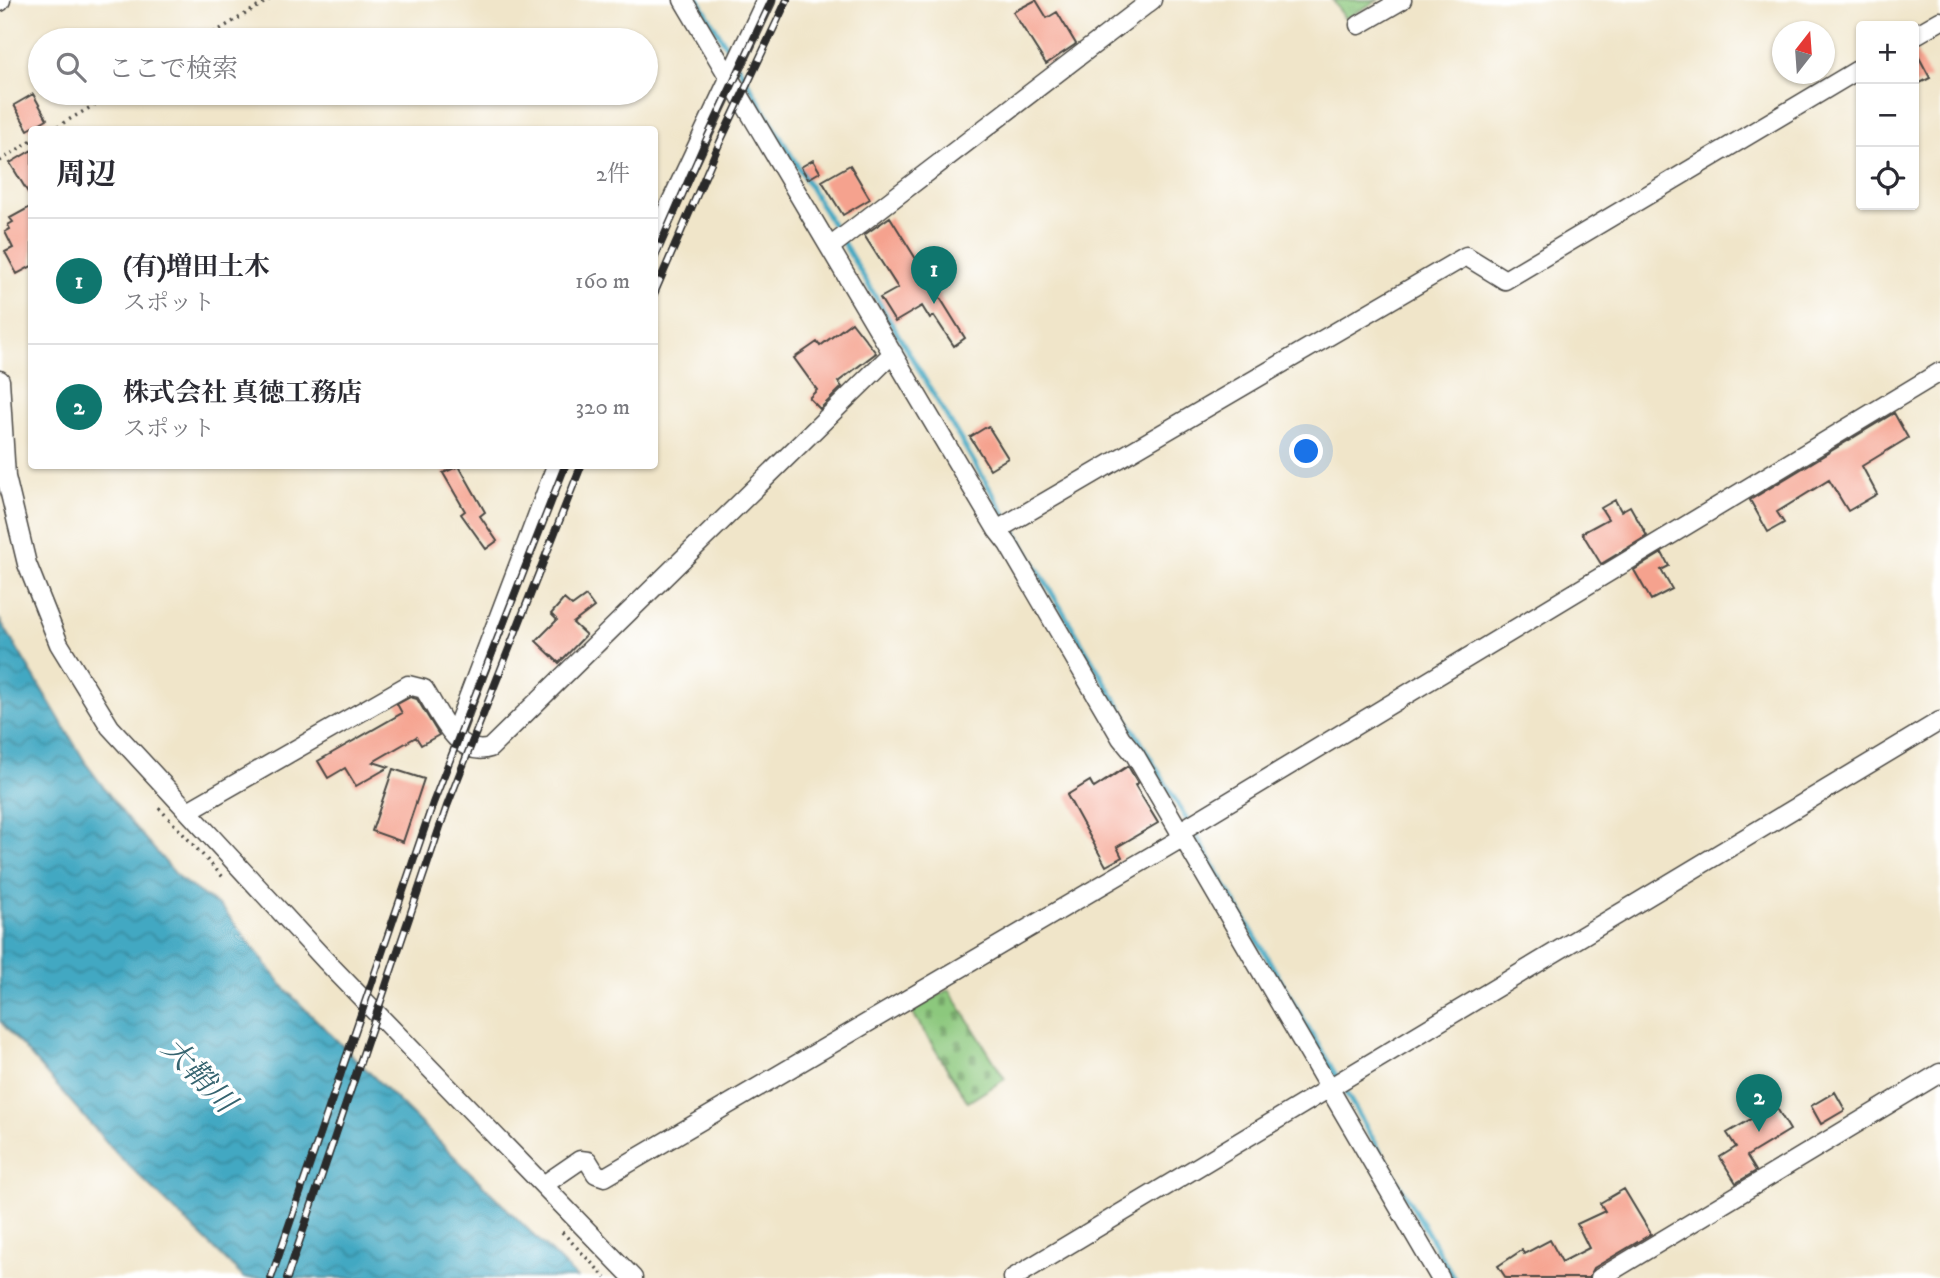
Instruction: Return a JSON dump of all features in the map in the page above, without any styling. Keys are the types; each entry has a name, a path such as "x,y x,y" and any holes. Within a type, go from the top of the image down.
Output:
{"street":[{"path":"683,0 733,68 837,242 893,353 1006,526 1008,544 1335,1083 1440,1278"},
{"path":"658,229 766,0"},
{"path":"837,242 1152,0"},
{"path":"1359,25 1402,0"},
{"path":"1919,33 1940,21"},
{"path":"1006,526 1466,256 1505,280 1856,71"},
{"path":"188,811 408,685 424,689 465,747 479,752 490,748 893,353"},
{"path":"545,1184 580,1160 589,1161 596,1174 605,1177 1184,831 1940,372"},
{"path":"0,380 6,477 27,564 59,644 110,727 325,960 545,1184 633,1278"},
{"path":"454,735 555,469"},
{"path":"1013,1278 1940,721"},
{"path":"1601,1278 1940,1073"}],"path":[{"path":"222,28 269,0"},
{"path":"58,126 94,105"},
{"path":"0,161 28,143"}],"green space":[{"path":"1333,0 1378,0 1345,19"},
{"path":"949,989 1005,1079 968,1102 912,1012"}],"water":[{"name":"大鞘川","path":"0,620 87,765 126,817 180,879 223,909 287,991 577,1278 244,1278 117,1154 0,1021"}],"building":[{"path":"1036,0 1047,18 1057,12 1076,44 1046,64 1013,12"},
{"path":"1919,57 1930,78 1919,84"},
{"path":"28,97 28,105 39,105 47,119 35,126 28,126 28,130 14,105"},
{"path":"28,152 28,192 10,163"},
{"path":"813,160 820,172 808,179 801,167"},
{"path":"850,165 870,199 843,215 822,181"},
{"path":"28,208 28,268 17,274 5,252 13,248 5,232 13,222 10,218"},
{"path":"890,217 965,338 954,346 934,316 930,319 922,306 895,322 880,298 898,288 864,235"},
{"path":"852,322 876,353 838,382 842,387 820,409 809,398 817,390 794,358 817,342 820,346"},
{"path":"1894,413 1908,438 1862,466 1877,494 1848,511 1829,480 1777,512 1784,523 1768,532 1750,500"},
{"path":"988,426 1008,458 990,469 970,437"},
{"path":"461,469 485,512 480,516 497,541 486,549 461,514 465,511 443,473"},
{"path":"1615,500 1621,511 1630,506 1647,536 1601,564 1582,533 1608,519 1601,508"},
{"path":"1662,553 1669,566 1661,570 1672,589 1651,600 1634,570"},
{"path":"586,596 594,607 573,623 586,635 559,663 536,641 557,620 551,614 564,599 572,606"},
{"path":"410,697 417,699 439,735 421,745 416,737 373,762 389,767 356,786 345,768 328,778 318,761 402,713 397,704"},
{"path":"1128,766 1138,783 1135,785 1158,823 1117,847 1122,857 1106,866 1067,795 1090,781 1094,788"},
{"path":"393,769 424,779 403,842 372,831"},
{"path":"1835,1092 1845,1110 1821,1124 1811,1106"},
{"path":"1775,1105 1790,1130 1747,1156 1756,1171 1736,1183 1720,1157 1736,1147 1727,1133"},
{"path":"1624,1189 1651,1234 1594,1268 1589,1278 1506,1278 1498,1266 1522,1250 1524,1254 1550,1240 1562,1262 1589,1248 1577,1224 1605,1211 1600,1203"}],"waterway":[{"path":"699,0 733,58"},
{"path":"738,66 1186,818 1454,1278"}],"railway":[{"path":"658,250 772,0"},
{"path":"658,285 720,142 787,0"},
{"path":"271,1278 433,803 564,469"},
{"path":"287,1278 447,806 580,469"}],"place":[{"name":"(有)増田土木","path":"934,304"},
{"name":"株式会社 真徳工務店","path":"1759,1132"}]}
